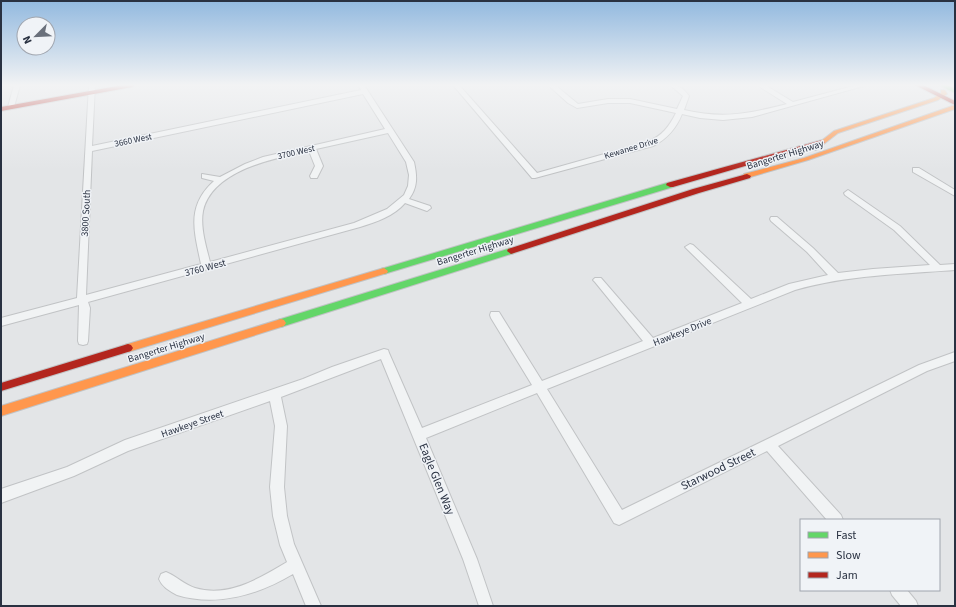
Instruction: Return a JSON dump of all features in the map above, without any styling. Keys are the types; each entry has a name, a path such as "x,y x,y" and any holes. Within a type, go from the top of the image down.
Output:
{"main road":[{"path":"696,191 704,183 807,153 818,147 821,142 829,136 844,128 898,113"},
{"name":"Bangerter Highway","path":"1,387 580,211 821,142 909,113"},
{"name":"Bangerter Highway","path":"1,411 590,226 696,191 847,146 919,113"}],"street":[{"name":"3800 South","path":"83,341 85,308 81,294 91,113"},
{"name":"3660 West","path":"89,149 250,113"},
{"path":"380,113 414,171 413,186 404,200 427,208"},
{"name":"Kewanee Drive","path":"481,113 535,176 655,142 668,133 678,113"},
{"path":"691,113 716,118 736,118 758,113"},
{"name":"3700 West","path":"206,267 199,221 199,210 208,192 221,180 237,170 256,162 390,130"},
{"path":"312,148 319,166 314,176"},
{"path":"916,170 955,193"},
{"path":"205,176 221,180"},
{"path":"848,193 897,228 938,268"},
{"name":"3760 West","path":"1,322 366,223 390,211 404,200"},
{"path":"774,219 810,250 835,276"},
{"path":"690,247 749,304"},
{"name":"Hawkeye Drive","path":"419,435 792,287 835,276 865,272 955,267"},
{"path":"598,280 651,343"},
{"path":"495,315 539,387"},
{"name":"Hawkeye Street","path":"1,496 69,472 114,450 274,394 384,353"},
{"name":"Eagle Glen Way","path":"384,353 470,559 486,606"},
{"name":"Starwood Street","path":"539,387 619,518 923,368 955,356"},
{"path":"274,394 281,426 277,475 278,502 283,531 295,565 314,606"},
{"path":"769,444 835,519"},
{"path":"166,579 197,596 221,597 251,589 295,565"},
{"path":"898,591 911,606"}],"traffic: fast":[{"path":"384,271 670,185"},
{"path":"281,323 511,251"}],"traffic: slow":[{"path":"814,149 836,132 893,113"},
{"path":"747,176 806,159 937,113"},
{"path":"128,348 384,271"},
{"path":"1,411 281,323"}],"traffic: jam":[{"path":"670,185 822,142"},
{"path":"511,251 747,176"},
{"path":"1,387 128,348"}]}
